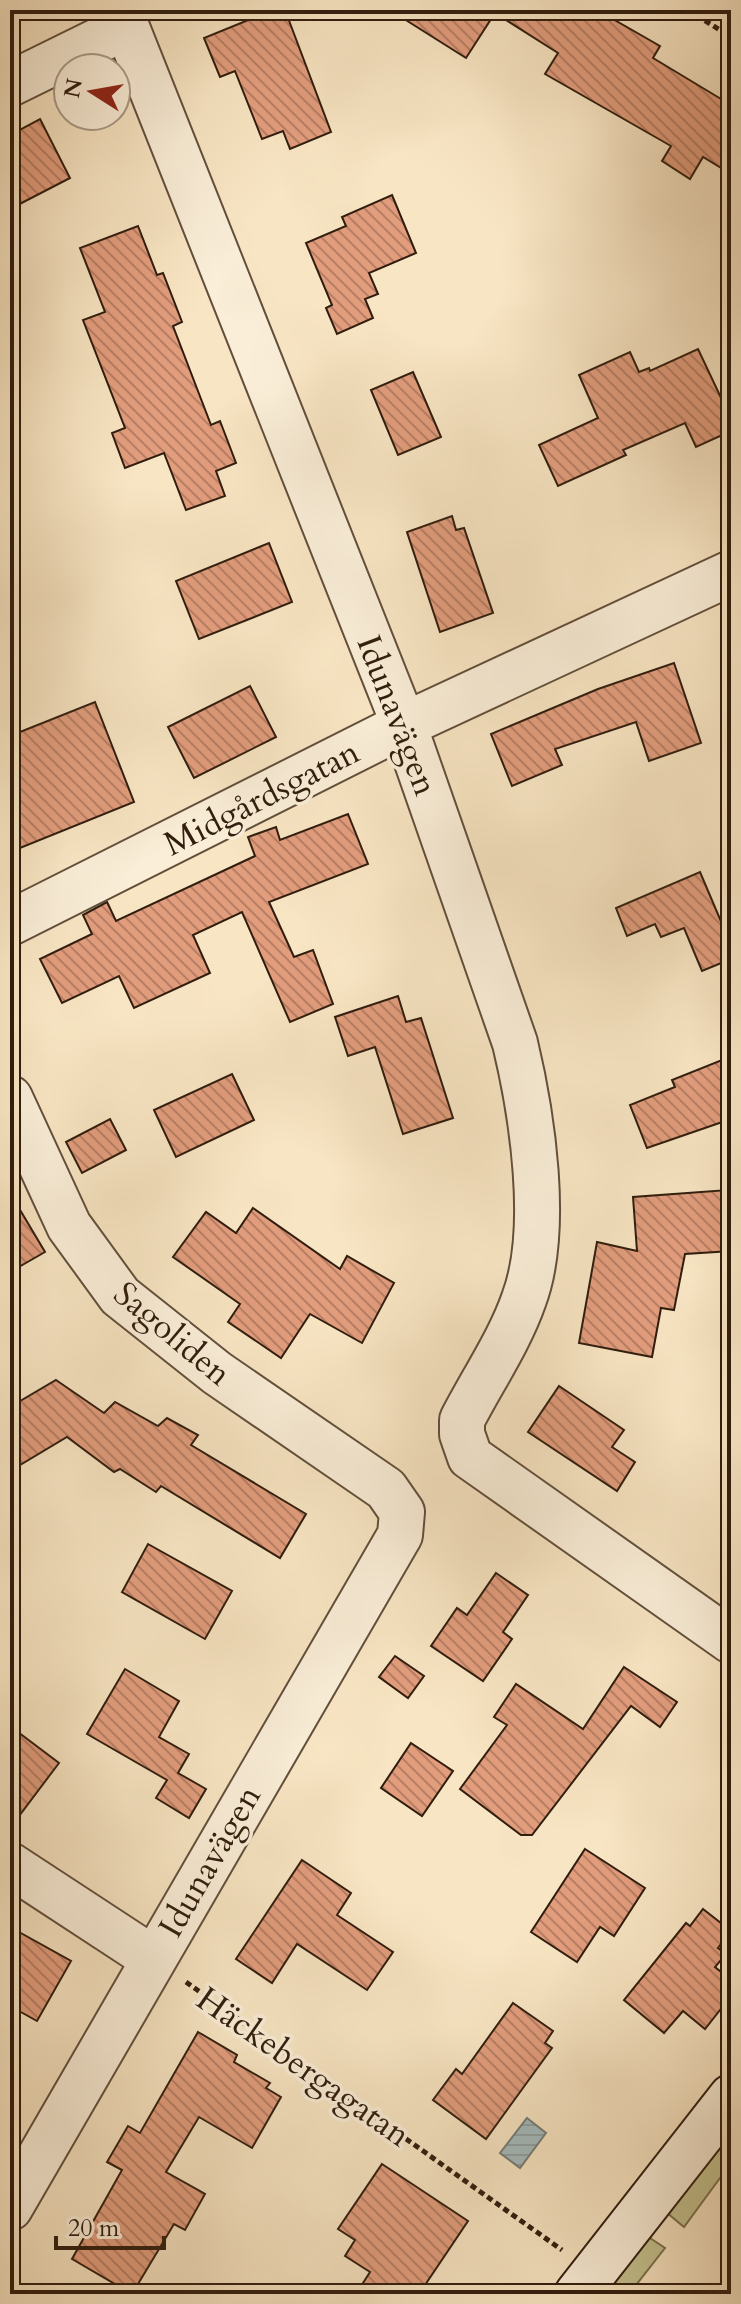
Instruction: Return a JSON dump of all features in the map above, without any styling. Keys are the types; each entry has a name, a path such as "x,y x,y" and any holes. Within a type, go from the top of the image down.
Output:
{"street":[{"path":"10,84 123,19"},
{"name":"Idunavägen","path":"123,19 404,725 515,1043 528,1097 535,1152 533,1249 525,1298 462,1420 462,1434 470,1457 731,1641"},
{"name":"Midgårdsgatan","path":"10,923 404,725 731,573"},
{"name":"Sagoliden","path":"10,1098 69,1226 120,1296 217,1373 386,1489 402,1512"},
{"name":"Idunavägen","path":"10,2208 152,1958 400,1535 402,1512"},
{"path":"10,1865 152,1958"},
{"path":"586,2283 731,2097"}],"path":[{"path":"688,10 731,37"},
{"name":"Häckebergagatan","path":"152,1958 586,2283"}],"shaded area":[{"path":"731,2131 731,2163 684,2227 666,2212"},
{"path":"647,2236 665,2248 629,2294 601,2294"}],"water":[{"path":"527,2118 546,2133 520,2168 500,2153"}],"building":[{"path":"273,10 285,10 331,132 290,149 283,131 262,139 235,71 220,77 204,38"},
{"path":"390,10 597,10 660,46 653,58 731,105 731,174 703,157 690,179 662,161 671,146 545,74 558,53 495,13 466,58"},
{"path":"40,119 70,178 10,209 10,135"},
{"path":"392,195 416,253 369,273 378,294 365,299 373,318 337,334 326,308 332,305 306,243 346,226 342,217"},
{"path":"138,226 157,275 163,273 182,322 173,326 211,425 220,421 236,463 216,471 225,496 186,510 164,453 125,468 112,433 125,428 83,320 105,312 80,248"},
{"path":"698,349 731,419 731,431 696,447 685,423 623,450 626,455 558,486 539,445 598,418 579,375 630,352 639,372 649,368 650,371"},
{"path":"413,372 441,437 398,455 371,390"},
{"path":"452,516 456,530 464,528 493,613 440,632 407,532"},
{"path":"269,543 292,602 199,639 176,581"},
{"path":"674,663 701,743 649,761 636,722 555,749 562,765 512,786 491,734 598,689"},
{"path":"250,686 276,737 194,778 168,727"},
{"path":"95,702 134,802 10,852 10,736"},
{"path":"348,814 368,864 269,902 294,957 313,950 333,1004 290,1022 242,912 193,935 210,973 134,1008 119,976 62,1003 40,959 92,934 83,915 107,902 116,921 255,856 248,837 276,827 280,840"},
{"path":"700,872 731,945 731,959 702,971 684,928 661,937 655,924 627,936 616,908"},
{"path":"398,996 406,1022 421,1018 453,1118 403,1134 375,1047 348,1056 335,1017"},
{"path":"722,1060 731,1084 731,1119 647,1148 630,1105 675,1087 672,1080"},
{"path":"232,1074 254,1120 176,1157 154,1110"},
{"path":"110,1119 126,1150 82,1173 66,1142"},
{"path":"728,1190 731,1251 685,1254 674,1310 661,1308 652,1357 579,1343 597,1242 637,1251 633,1197"},
{"path":"10,1193 45,1252 10,1272"},
{"path":"253,1208 340,1269 347,1256 394,1283 362,1343 310,1314 281,1358 228,1322 240,1304 173,1257 206,1212 236,1233"},
{"path":"56,1380 104,1413 115,1402 158,1426 167,1418 198,1435 191,1445 306,1514 280,1558 161,1486 156,1492 120,1469 114,1472 67,1437 10,1471 10,1407"},
{"path":"559,1386 624,1430 612,1447 635,1462 617,1491 528,1432"},
{"path":"148,1544 232,1591 205,1639 122,1592"},
{"path":"496,1573 528,1595 503,1632 512,1639 483,1681 431,1646 457,1608 467,1615"},
{"path":"395,1656 424,1676 408,1698 379,1677"},
{"path":"624,1667 677,1702 660,1727 631,1706 532,1835 521,1835 460,1789 507,1725 494,1717 516,1684 583,1729"},
{"path":"125,1669 179,1701 159,1737 189,1754 178,1773 206,1789 189,1818 156,1798 167,1780 87,1734"},
{"path":"10,1726 59,1763 10,1828"},
{"path":"411,1743 453,1771 422,1816 381,1788"},
{"path":"585,1849 645,1888 614,1936 600,1927 577,1962 531,1932"},
{"path":"302,1860 351,1893 337,1915 393,1952 367,1990 297,1944 272,1983 236,1959"},
{"path":"703,1909 731,1931 718,1948 726,1954 715,1967 731,1980 731,1996 705,2029 683,2011 664,2033 624,2000 686,1923 690,1926"},
{"path":"10,1927 71,1961 37,2021 10,2006"},
{"path":"513,2003 553,2031 545,2043 552,2048 486,2139 433,2100 456,2069 462,2074"},
{"path":"198,2032 237,2055 234,2062 270,2083 266,2088 281,2097 252,2148 199,2117 166,2172 205,2194 185,2230 174,2224 132,2294 72,2259 122,2170 107,2162 128,2126 140,2133"},
{"path":"382,2164 468,2221 419,2294 356,2294 370,2272 345,2256 355,2240 338,2229"}]}
